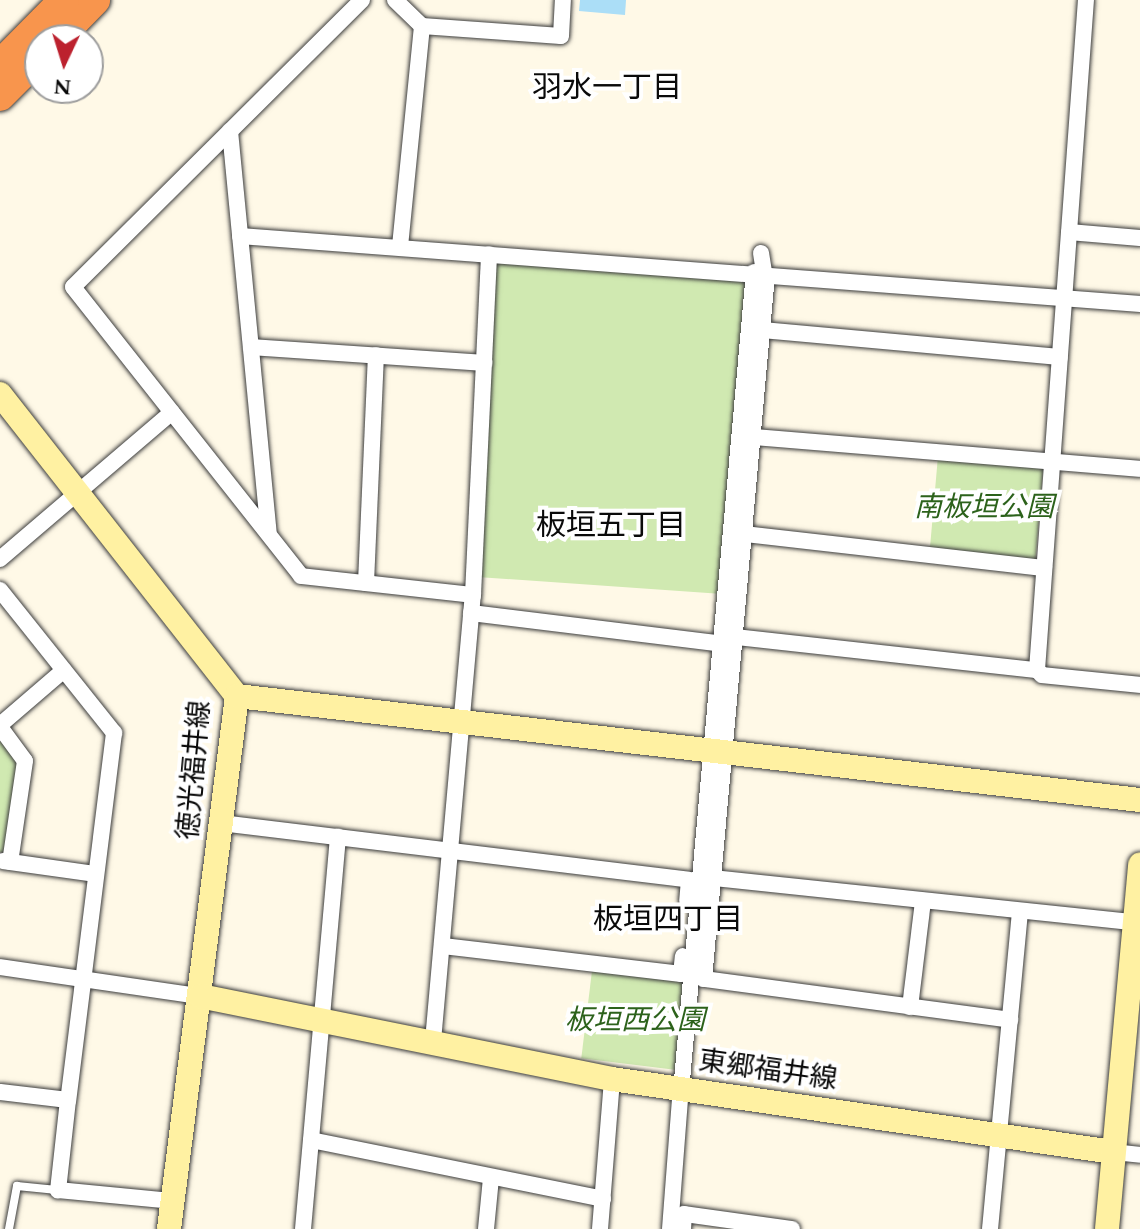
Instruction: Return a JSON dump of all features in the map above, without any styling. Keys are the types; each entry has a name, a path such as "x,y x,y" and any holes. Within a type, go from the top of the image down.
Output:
{"highway":[{"path":"0,65 64,0"},
{"path":"72,24 95,0"},
{"path":"0,96 24,72"}],"main road":[{"name":"徳光福井線","path":"0,394 237,696 169,1229"},
{"path":"237,696 718,754 1140,800"},
{"path":"1107,1229 1138,923 1140,864"},
{"name":"東郷福井線","path":"200,996 322,1018 612,1079 1113,1152"}],"street":[{"path":"362,0 73,287 301,576 473,595"},
{"path":"395,0 422,26 561,36 563,0"},
{"path":"1037,670 1086,0"},
{"path":"400,247 422,26"},
{"path":"230,131 269,535"},
{"path":"1069,232 1140,238"},
{"path":"240,236 1140,304"},
{"path":"682,1080 729,640 761,253"},
{"path":"433,1041 473,595 489,254"},
{"path":"729,640 745,534 762,330 759,273"},
{"path":"762,330 1060,357"},
{"path":"251,347 484,363"},
{"path":"366,583 376,355"},
{"path":"0,559 172,412"},
{"path":"753,437 1140,469"},
{"path":"745,534 1044,568"},
{"path":"0,590 114,733 58,1190 173,1201"},
{"path":"471,613 1037,670 1042,675 1140,685"},
{"path":"64,670 0,726 25,761 5,861 96,874"},
{"path":"718,754 713,878 704,979 1010,1020"},
{"path":"221,823 689,880 681,974 443,946"},
{"path":"303,1229 338,837"},
{"path":"713,878 1138,923"},
{"path":"910,1007 923,901"},
{"path":"990,1229 1020,912"},
{"path":"0,967 200,996"},
{"path":"600,1229 612,1079"},
{"path":"0,1092 68,1100"},
{"path":"670,1229 680,1099"},
{"path":"311,1140 603,1199"},
{"path":"1113,1152 1140,1155"},
{"path":"486,1229 491,1178"},
{"path":"683,1229 684,1214 792,1229"}],"lane":[{"path":"9,1229 17,1186 58,1190"}],"green space":[{"path":"489,254 748,272 726,594 466,576"},
{"name":"南板垣公園","path":"938,456 1044,465 1035,559 930,550"},
{"path":"0,737 19,761 6,853 0,852"},
{"name":"板垣西公園","path":"592,971 687,983 677,1070 581,1058"}],"water":[{"path":"580,0 626,0 625,15 579,11"}],"district":[{"name":"羽水一丁目","path":"607,88"},
{"name":"板垣五丁目","path":"611,526"},
{"name":"板垣四丁目","path":"668,920"}]}
